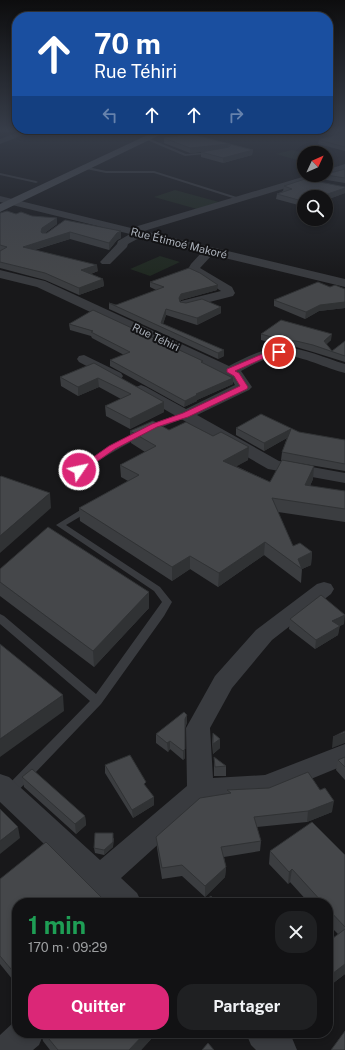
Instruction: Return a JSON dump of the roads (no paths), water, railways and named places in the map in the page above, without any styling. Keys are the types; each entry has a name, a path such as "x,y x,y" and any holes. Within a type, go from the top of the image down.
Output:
{"street":[{"path":"0,201 41,180"},
{"path":"0,201 14,201 61,180"},
{"path":"106,262 119,250 123,245 122,243 137,232 297,182"},
{"name":"Rue Étimoé Makoré","path":"14,201 68,220 137,232 345,283"},
{"path":"186,304 229,293 228,290 194,269 195,266 210,251"},
{"name":"Rue Téhiri","path":"0,274 41,284 237,375 244,387 185,415"},
{"path":"230,371 270,354 279,352 290,353 345,369"},
{"path":"84,358 274,465 345,478"},
{"path":"200,790 198,728 223,682 264,635 324,589"},
{"path":"100,878 200,790 267,786 345,754"},
{"path":"4,789 122,898"},
{"path":"9,1050 22,1038"},
{"path":"268,1038 280,1050"}],"lane":[{"path":"27,180 36,182"},
{"path":"180,180 242,199"},
{"path":"79,470 112,447 133,436 154,426 185,415"},
{"path":"4,789 97,701 160,614 167,602 157,588 57,527 99,501"},
{"path":"0,618 97,701"}]}
